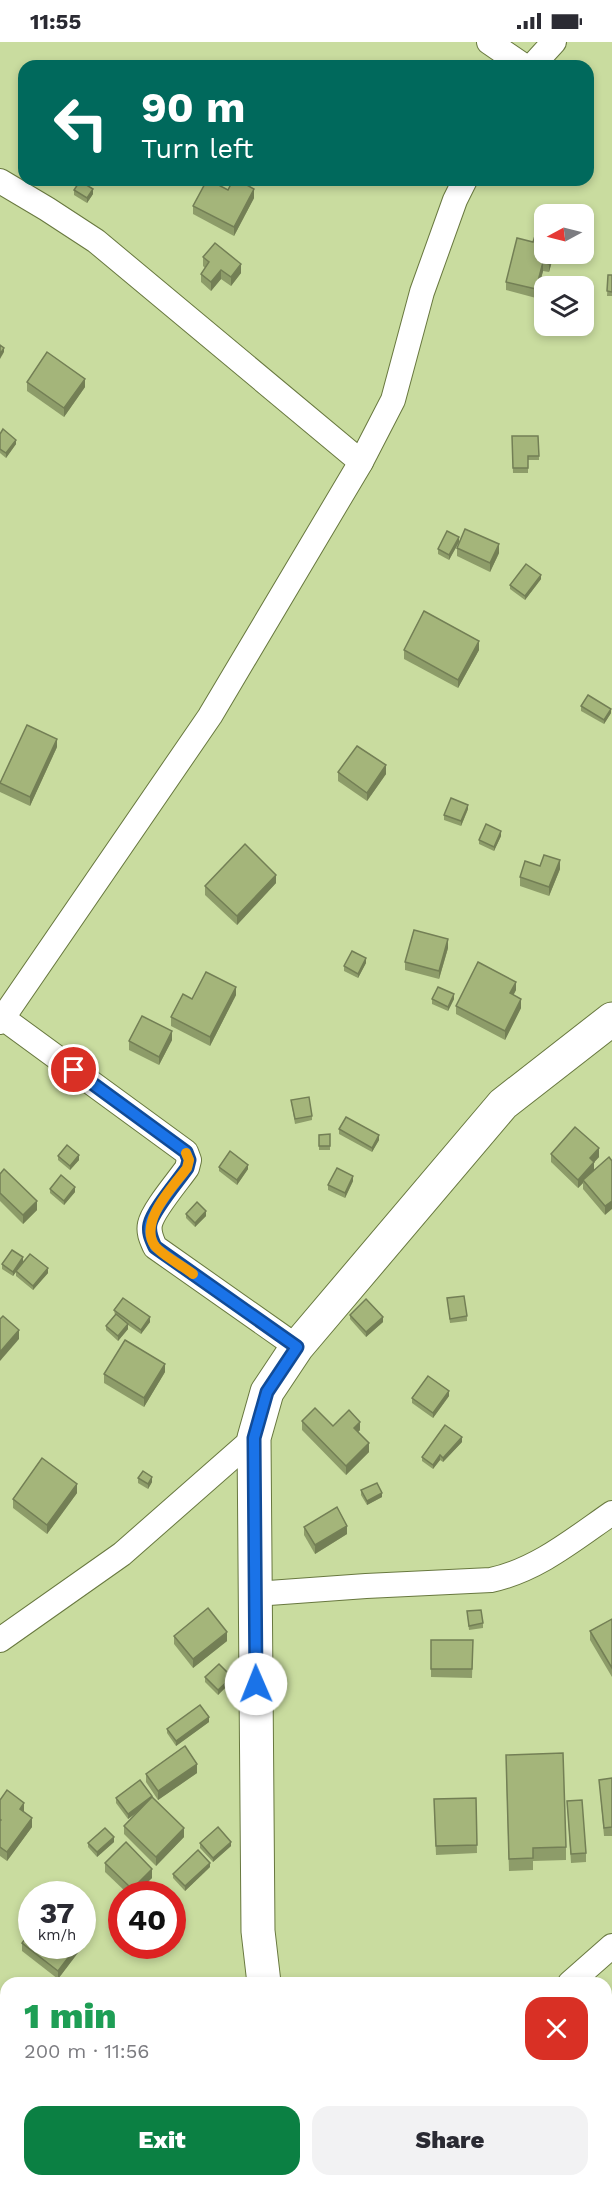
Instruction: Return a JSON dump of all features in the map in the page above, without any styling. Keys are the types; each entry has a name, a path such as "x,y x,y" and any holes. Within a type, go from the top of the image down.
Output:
{"street":[{"path":"489,42 515,60"},
{"path":"538,60 554,42"},
{"path":"0,181 47,208 96,241 361,462"},
{"path":"297,1347 155,1247 150,1235 150,1225 154,1215 187,1168 189,1160 186,1152 1,1018 210,716 361,462 393,400 422,292 454,200 462,186"},
{"path":"263,1977 258,1931 254,1438 267,1392 297,1347 502,1104 612,1019"},
{"path":"0,1640 122,1554 254,1438"},
{"path":"255,1594 491,1580 510,1576 535,1565 612,1514"},
{"path":"577,1977 612,1946"}],"building":[{"path":"77,186 88,186 93,189 87,198 74,190"},
{"path":"204,186 220,186 228,190 230,186 249,186 254,189 234,227 193,206"},
{"path":"517,238 533,242 534,239 534,264 542,264 539,276 534,276 534,289 506,282"},
{"path":"215,243 241,264 231,277 221,270 211,282 201,274 209,262 203,257"},
{"path":"608,275 612,275 612,292 607,291"},
{"path":"47,352 85,379 64,408 27,382"},
{"path":"3,429 16,440 6,453 0,449 0,434"},
{"path":"512,436 538,436 539,456 528,456 528,468 513,468"},
{"path":"465,529 499,544 490,563 457,548"},
{"path":"447,531 459,537 449,555 438,549"},
{"path":"526,564 541,575 525,596 510,585"},
{"path":"424,611 479,641 458,680 404,650"},
{"path":"588,695 611,709 604,720 581,706"},
{"path":"27,725 57,739 30,797 0,783"},
{"path":"357,746 386,765 367,793 338,772"},
{"path":"451,798 468,805 461,821 444,815"},
{"path":"486,824 501,831 494,847 479,840"},
{"path":"245,844 276,875 237,916 205,886"},
{"path":"544,855 560,860 549,887 520,877 525,861 540,866"},
{"path":"414,930 448,939 439,971 405,962"},
{"path":"352,951 366,958 358,974 344,966"},
{"path":"478,962 516,982 510,993 521,999 505,1031 456,1006"},
{"path":"206,972 236,987 210,1037 171,1017 183,994 192,999"},
{"path":"438,987 454,994 448,1007 432,999"},
{"path":"142,1016 172,1031 159,1057 129,1041"},
{"path":"309,1097 312,1116 295,1119 291,1100"},
{"path":"346,1117 379,1135 372,1148 339,1129"},
{"path":"575,1127 599,1148 590,1158 594,1162 578,1180 551,1154"},
{"path":"330,1134 330,1146 319,1146 319,1135"},
{"path":"67,1145 79,1155 70,1166 58,1156"},
{"path":"230,1151 248,1165 237,1180 219,1167"},
{"path":"609,1157 612,1161 612,1201 605,1206 583,1180"},
{"path":"337,1168 353,1176 345,1193 328,1185"},
{"path":"4,1169 37,1201 23,1215 0,1193 0,1174"},
{"path":"61,1175 75,1187 64,1201 50,1189"},
{"path":"197,1202 206,1211 195,1223 186,1214"},
{"path":"12,1250 23,1257 13,1272 2,1264"},
{"path":"30,1254 48,1268 33,1286 16,1271"},
{"path":"464,1296 467,1316 450,1319 447,1298"},
{"path":"123,1298 150,1317 141,1330 114,1310"},
{"path":"366,1299 383,1317 366,1332 350,1315"},
{"path":"116,1314 128,1324 118,1336 106,1326"},
{"path":"3,1316 19,1330 0,1352 0,1319"},
{"path":"125,1340 165,1364 144,1398 104,1374"},
{"path":"428,1376 449,1391 433,1413 412,1398"},
{"path":"315,1408 333,1426 349,1410 360,1422 354,1428 369,1443 346,1466 302,1421"},
{"path":"445,1425 462,1437 443,1458 440,1455 433,1465 422,1457"},
{"path":"42,1458 77,1484 47,1525 13,1499"},
{"path":"143,1471 152,1477 148,1484 138,1478"},
{"path":"377,1483 382,1493 367,1501 361,1490"},
{"path":"337,1507 347,1526 315,1545 304,1527"},
{"path":"208,1608 227,1632 193,1659 174,1636"},
{"path":"481,1610 483,1623 469,1626 467,1611"},
{"path":"612,1619 612,1668 590,1631"},
{"path":"431,1640 473,1640 472,1669 431,1669"},
{"path":"219,1664 232,1677 218,1690 205,1677"},
{"path":"200,1705 209,1717 176,1741 167,1729"},
{"path":"185,1746 197,1764 158,1791 146,1774"},
{"path":"563,1753 566,1847 533,1848 533,1858 509,1859 506,1755"},
{"path":"612,1778 612,1827 604,1828 599,1780"},
{"path":"140,1780 152,1796 128,1814 116,1798"},
{"path":"7,1790 24,1803 20,1809 32,1818 7,1852 0,1847 0,1800"},
{"path":"152,1797 184,1828 156,1857 124,1826"},
{"path":"476,1798 477,1845 436,1846 434,1799"},
{"path":"582,1800 586,1853 571,1854 567,1801"},
{"path":"218,1827 231,1842 213,1858 200,1843"},
{"path":"105,1828 114,1837 97,1852 88,1843"},
{"path":"126,1842 152,1869 140,1881 124,1881 105,1863"},
{"path":"198,1850 210,1863 186,1885 186,1881 180,1881 173,1874"},
{"path":"43,1959 67,1959 58,1971"}],"slow traffic":[{"path":"186,1153 189,1160 187,1168 154,1215 150,1225 150,1235 155,1247 193,1274"}],"route":[{"path":"74,1070 186,1152 189,1160 187,1168 154,1215 150,1225 150,1235 155,1247 297,1347 267,1392 254,1438 256,1684"}]}
